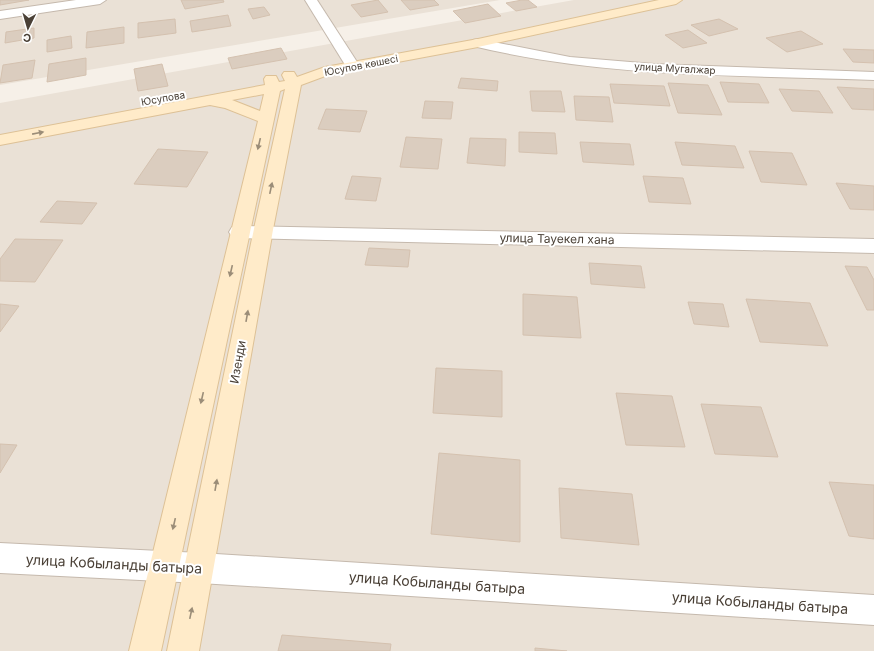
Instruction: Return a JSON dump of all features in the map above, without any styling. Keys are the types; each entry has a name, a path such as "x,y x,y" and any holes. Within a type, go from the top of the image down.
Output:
{"street":[{"path":"0,15 100,0"},
{"path":"311,0 352,66"},
{"name":"Юсупов көшесі","path":"0,140 207,100 326,71 478,43 676,0"},
{"name":"улица Мугалжар","path":"478,43 570,61 654,68 874,76"},
{"path":"145,651 265,119 282,81"},
{"name":"Юсупова","path":"0,128 282,81"},
{"name":"Изенди","path":"183,651 200,568 262,233 282,81"},
{"path":"207,100 229,104 265,119"},
{"name":"улица Тауекел хана","path":"239,232 874,246"},
{"name":"улица Кобыланды батыра","path":"0,558 200,568 874,610"}],"shaded area":[{"path":"0,0 500,0 0,85"},
{"path":"574,0 874,0 874,651 0,651 0,103"}],"building":[{"path":"0,0 29,0 0,5"},
{"path":"181,0 223,0 224,2 185,9"},
{"path":"378,0 388,12 361,17 351,5"},
{"path":"401,0 434,0 439,5 410,10"},
{"path":"528,0 537,7 516,11 506,3"},
{"path":"488,4 501,16 465,23 453,11"},
{"path":"264,7 270,15 253,19 248,9"},
{"path":"228,15 231,26 192,32 190,21"},
{"path":"175,19 176,33 138,38 138,23"},
{"path":"719,19 738,29 709,36 691,25"},
{"path":"124,27 124,43 86,48 87,32"},
{"path":"34,28 34,38 5,43 6,32"},
{"path":"688,30 707,43 683,48 665,35"},
{"path":"801,31 823,44 787,52 766,38"},
{"path":"71,36 72,48 47,52 47,40"},
{"path":"281,48 287,59 232,69 228,58"},
{"path":"843,49 874,50 874,63 853,62"},
{"path":"86,58 86,75 47,82 49,64"},
{"path":"35,60 32,78 0,83 3,65"},
{"path":"162,64 168,86 138,91 134,69"},
{"path":"461,78 498,81 497,91 458,88"},
{"path":"720,82 759,84 769,103 728,102"},
{"path":"668,83 708,85 722,115 678,113"},
{"path":"610,84 664,86 670,106 614,103"},
{"path":"837,87 874,89 874,110 852,109"},
{"path":"779,89 819,91 833,113 792,111"},
{"path":"530,91 561,91 565,112 532,111"},
{"path":"574,96 609,97 613,122 576,120"},
{"path":"425,101 453,102 451,119 422,118"},
{"path":"326,109 367,111 360,132 318,129"},
{"path":"519,132 555,133 557,154 519,152"},
{"path":"406,137 442,139 438,169 400,167"},
{"path":"470,138 506,139 505,166 467,163"},
{"path":"580,142 630,144 634,165 583,162"},
{"path":"675,142 735,146 744,168 682,165"},
{"path":"158,149 208,152 187,187 134,184"},
{"path":"749,151 792,153 807,185 761,182"},
{"path":"352,176 381,178 376,201 345,199"},
{"path":"643,176 683,178 691,204 649,202"},
{"path":"836,183 874,186 874,210 850,209"},
{"path":"57,201 97,203 82,224 40,222"},
{"path":"15,239 63,240 35,282 0,281 0,259"},
{"path":"369,248 410,250 408,267 365,265"},
{"path":"589,263 641,266 645,288 591,284"},
{"path":"845,266 867,267 874,280 874,310 867,310"},
{"path":"523,294 577,297 581,338 523,335"},
{"path":"746,299 810,303 828,346 760,342"},
{"path":"688,302 723,304 729,327 694,324"},
{"path":"0,304 19,306 0,332"},
{"path":"436,368 502,371 502,417 433,413"},
{"path":"616,393 672,396 685,447 626,445"},
{"path":"701,404 761,407 778,457 715,454"},
{"path":"0,444 17,445 0,473"},
{"path":"439,453 520,460 520,542 431,534"},
{"path":"829,482 874,485 874,539 849,536"},
{"path":"559,488 632,494 639,545 561,538"},
{"path":"282,635 391,644 390,651 278,651"},
{"path":"535,648 567,651 535,651"}]}
